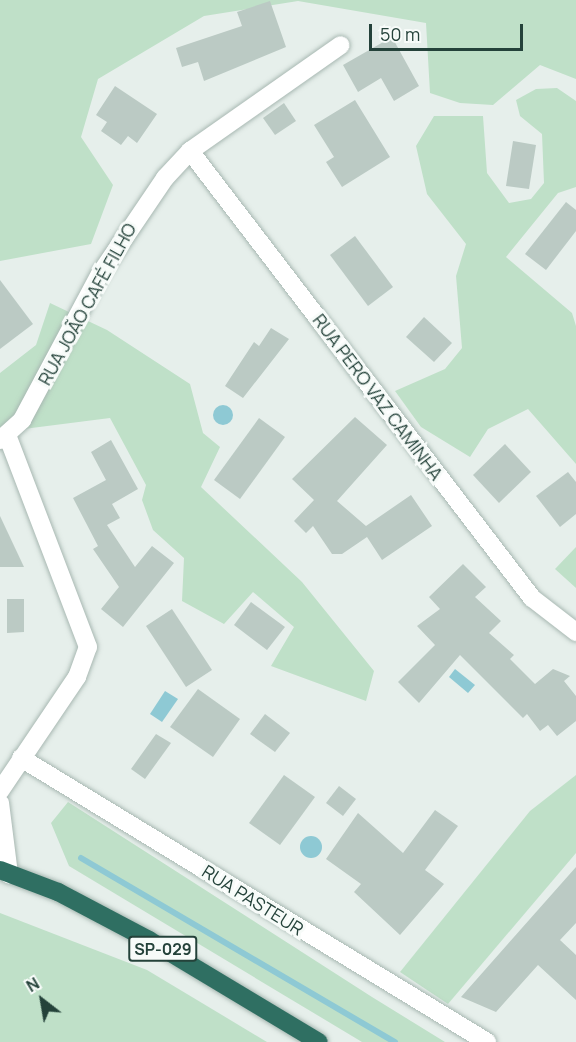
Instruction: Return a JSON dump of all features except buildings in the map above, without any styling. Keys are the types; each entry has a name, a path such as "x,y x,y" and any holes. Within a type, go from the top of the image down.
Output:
{"highway":[{"name":"SP-029","path":"5,872 58,892 149,940 319,1042"}],"street":[{"name":"RUA JOÃO CAFÉ FILHO","path":"3,437 22,420 131,222 190,151 341,45"},
{"name":"RUA PERO VAZ CAMINHA","path":"190,151 532,598 576,632"},
{"path":"0,791 77,677 87,647 3,437"},
{"name":"RUA PASTEUR","path":"21,758 487,1042"},
{"path":"0,803 5,872"}],"green space":[{"path":"0,0 576,0 576,79 540,65 493,105 460,103 430,93 426,23 298,1 204,16 98,79 81,137 113,185 91,244 0,261"},
{"path":"557,88 576,101 576,187 558,193 506,257 572,313 576,326 576,464 528,409 488,429 470,457 421,427 395,391 445,369 462,348 456,276 466,244 427,194 416,146 434,116 483,116 487,173 509,203 531,199 544,183 542,134 520,116 516,100 536,89"},
{"path":"50,303 107,330 190,384 203,433 220,447 201,487 302,582 374,671 366,701 271,666 294,627 253,592 224,624 182,601 184,558 153,530 142,500 146,485 110,418 0,432 0,373 36,345"},
{"path":"576,547 576,588 555,569"},
{"path":"576,775 576,853 448,1004 400,972 530,811"},
{"path":"68,802 445,1042 362,1042 69,866 51,823"},
{"path":"0,913 147,970 267,1042 0,1042"}],"water":[{"path":"223,405 230,408 233,415 230,422 223,425 216,422 213,415 216,408"},
{"path":"455,669 475,685 468,693 449,677"},
{"path":"165,691 178,699 162,722 150,714"},
{"path":"311,836 319,839 322,847 319,855 311,858 303,855 300,847 303,839"}],"waterway":[{"path":"81,858 395,1042"}]}
